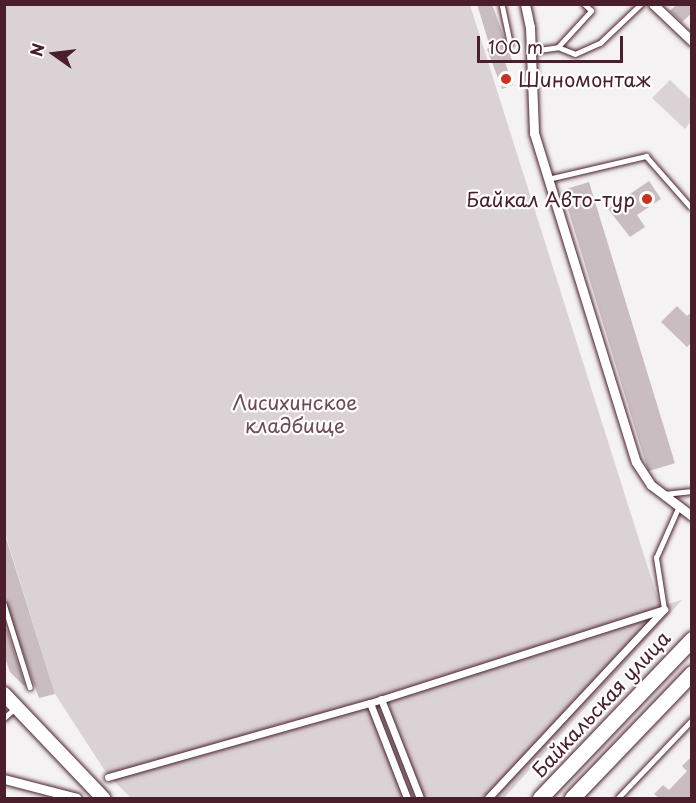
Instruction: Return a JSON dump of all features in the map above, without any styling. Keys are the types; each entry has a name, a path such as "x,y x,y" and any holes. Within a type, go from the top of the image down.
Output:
{"main road":[{"name":"Байкальская улица","path":"540,798 692,639"},
{"path":"572,798 692,673"},
{"path":"4,694 103,798"}],"street":[{"path":"525,4 531,51 534,133 636,462 651,485 692,516"},
{"path":"653,4 692,41"},
{"path":"108,777 370,704 664,609"},
{"path":"488,798 664,609"},
{"path":"381,699 420,798"},
{"path":"370,704 407,798"},
{"path":"4,779 77,798"}],"lane":[{"path":"502,4 510,43"},
{"path":"558,46 591,11 584,4"},
{"path":"531,51 558,46 576,54 600,43 640,4"},
{"path":"548,179 646,156 690,206"},
{"path":"662,494 692,491"},
{"path":"664,609 656,558 679,506"},
{"path":"4,604 30,687"},
{"path":"4,718 16,706"},
{"path":"618,798 692,720"}],"green space":[{"name":"Лисихинское кладбище","path":"4,5 470,5 660,606 682,600 504,798 131,798 107,774 55,694 5,533"},
{"path":"670,80 691,100 691,121 685,129 652,98"}],"building":[{"path":"477,4 492,4 512,60 505,62 513,85 502,89 487,49 490,47"},
{"path":"677,4 692,4 692,13 682,22 670,11"},
{"path":"649,181 661,199 637,215 645,227 630,237 608,209"},
{"path":"589,182 675,463 648,471 562,190"},
{"path":"677,306 687,316 692,312 692,342 687,347 661,322"},
{"path":"4,538 6,538 55,694 39,698 4,600"},
{"path":"4,621 25,685 10,672 4,655"},
{"path":"692,756 692,798 659,798 654,794 663,785 669,790 687,771 682,766"}],"place":[{"name":"Шиномонтаж","path":"506,79"},
{"name":"Байкал Авто-тур","path":"647,199"}]}
